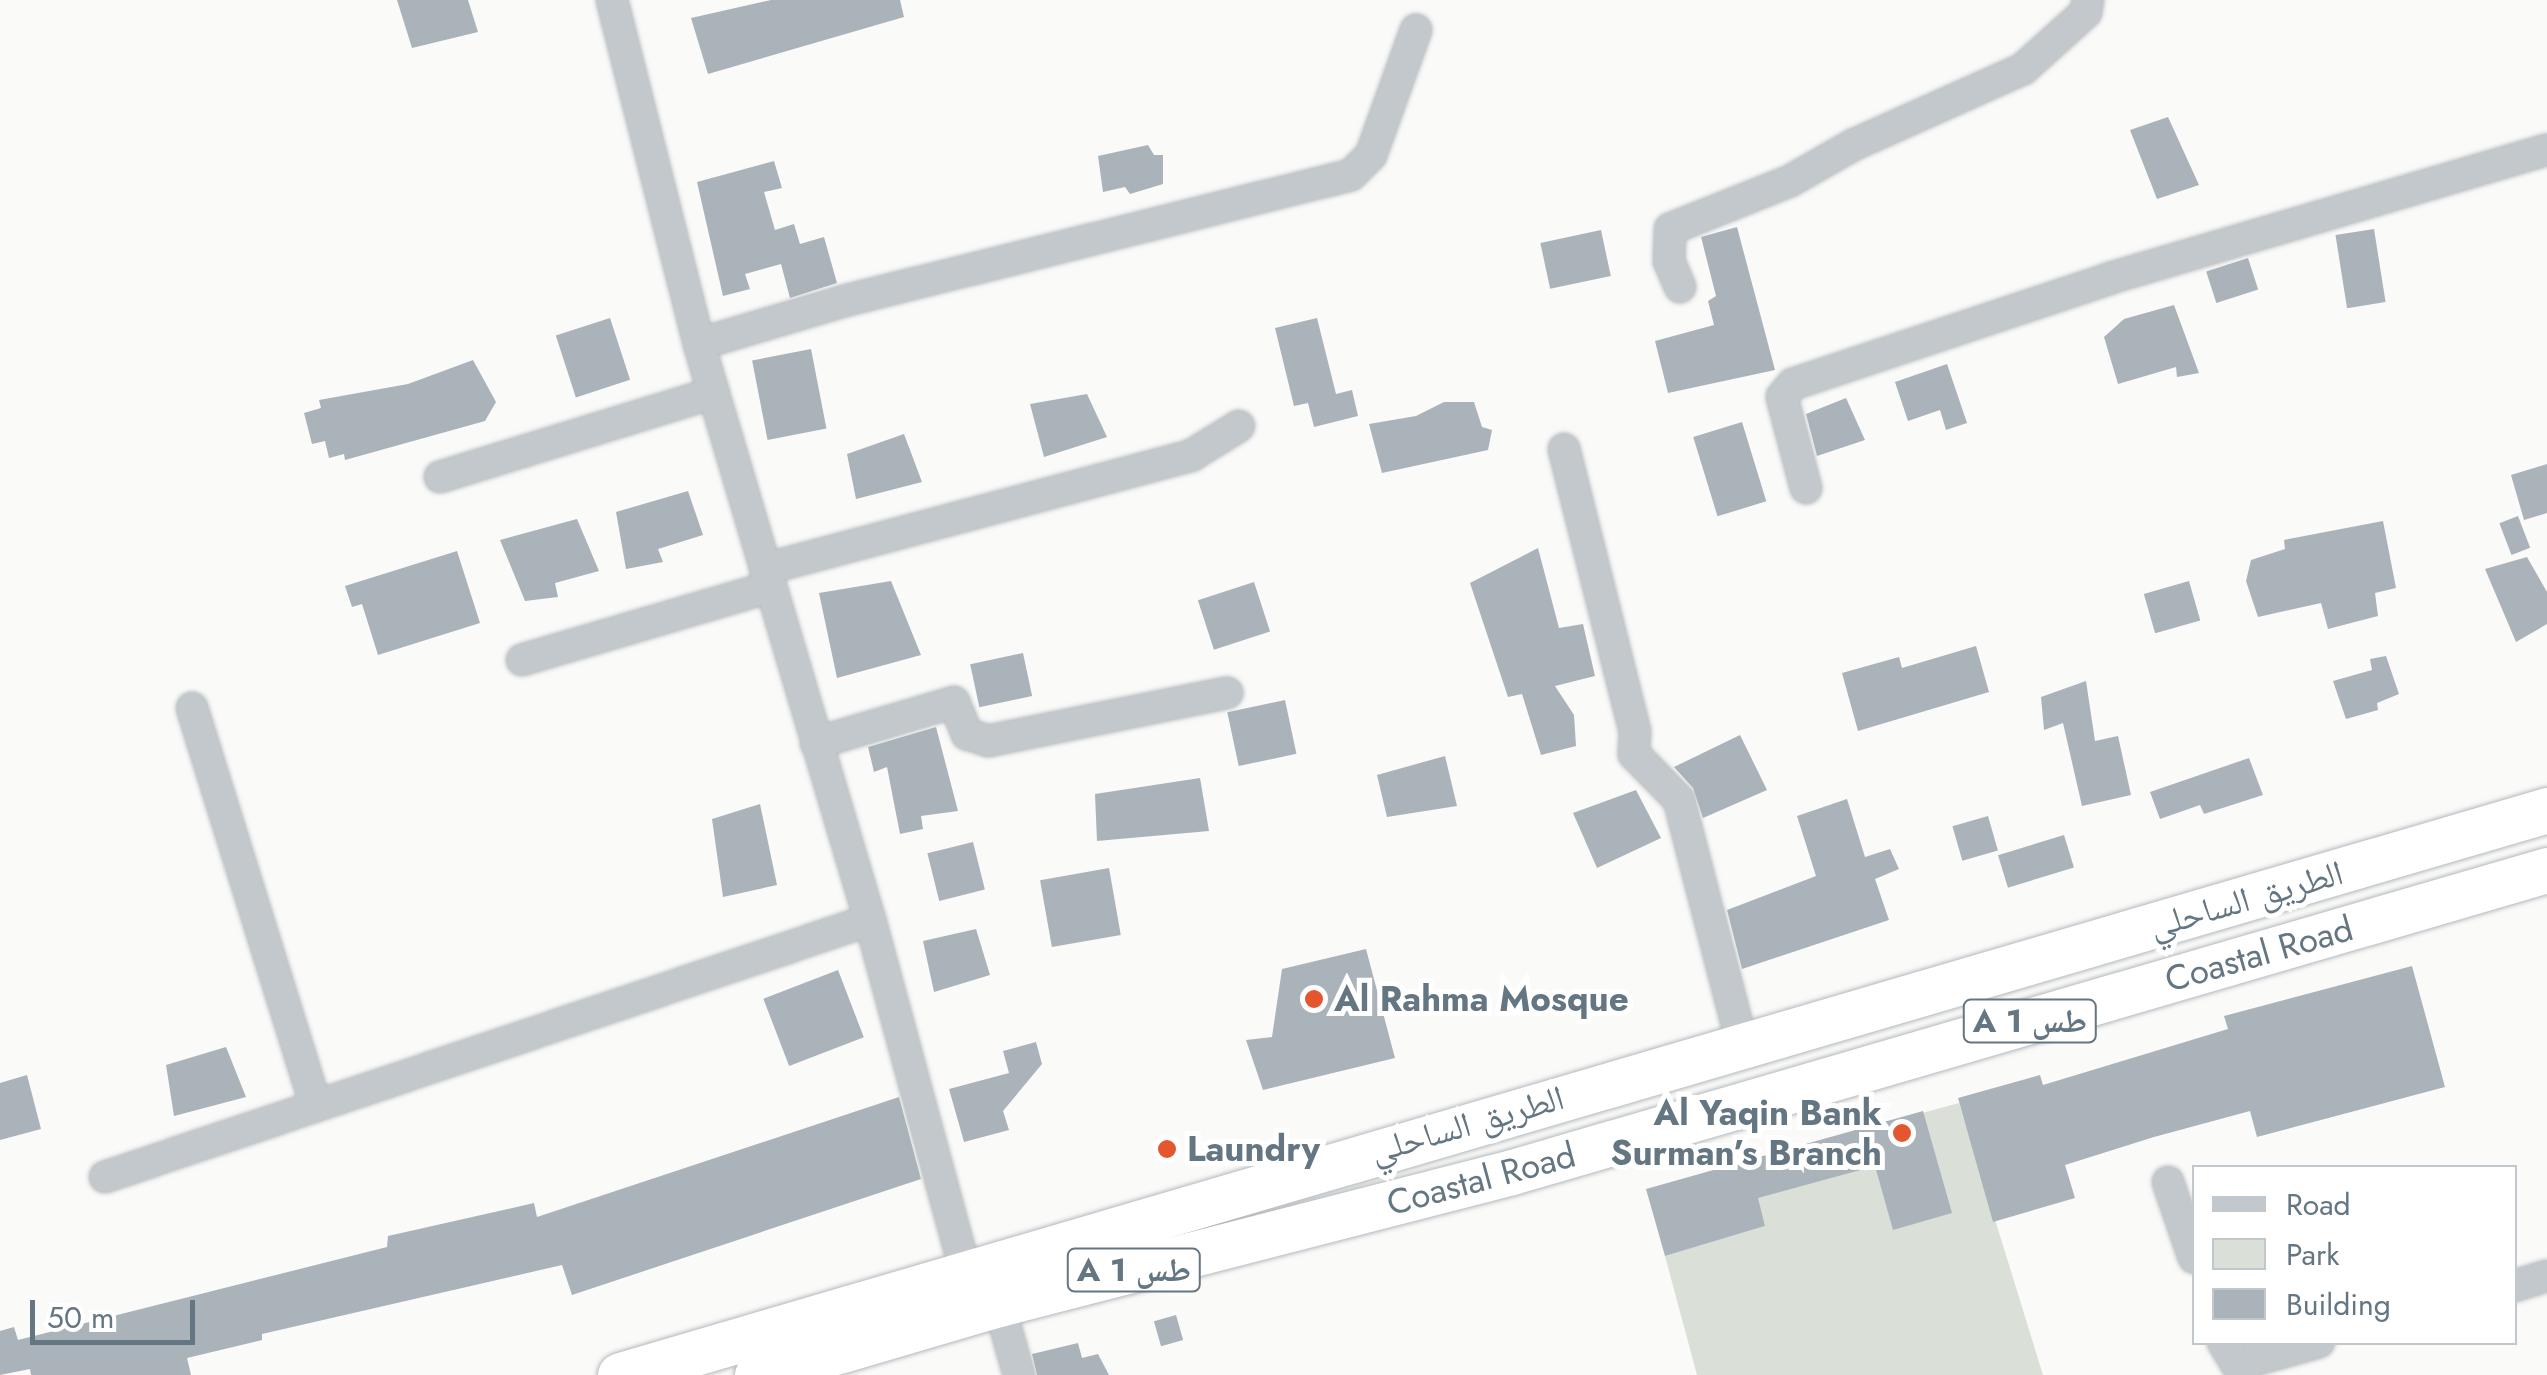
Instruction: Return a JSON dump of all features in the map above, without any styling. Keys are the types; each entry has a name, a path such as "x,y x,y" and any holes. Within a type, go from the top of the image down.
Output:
{"highway":[{"name":"الطريق الساحلي","path":"620,1375 1489,1117 2547,810"},
{"name":"Coastal Road","path":"757,1375 999,1304 1512,1172 2547,870"},
{"path":"1489,1117 1512,1172"}],"street":[{"path":"1680,287 1668,261 1670,229 1790,181 1852,145 2022,69 2086,12 2088,0"},
{"path":"622,2 699,344 870,920 966,1273"},
{"path":"699,344 844,301 1352,175 1371,154 1416,30"},
{"path":"1806,488 1782,397 1793,384 2111,278 2547,150"},
{"path":"440,477 714,393"},
{"path":"522,660 767,578 1192,455 1239,426"},
{"path":"1564,449 1635,732 1634,754 1679,800 1742,1043"},
{"path":"816,743 954,702 968,734 988,741 1227,693"},
{"path":"192,708 316,1105"},
{"path":"105,1177 870,920"},
{"path":"2168,1182 2192,1252"},
{"path":"2517,1285 2547,1276"},
{"path":"999,1304 1020,1375"},
{"path":"2224,1345 2237,1365 2309,1345"}],"green space":[{"path":"1959,1103 2043,1375 1697,1375 1665,1256 1765,1226 1746,1161"}],"building":[{"path":"397,0 468,0 478,32 412,48"},
{"path":"771,0 900,0 904,17 708,74 691,18"},
{"path":"2168,117 2199,185 2157,199 2130,130"},
{"path":"1148,145 1154,155 1163,155 1163,184 1130,194 1125,187 1103,192 1098,156"},
{"path":"774,161 782,188 764,192 775,230 794,224 800,244 824,237 837,283 790,298 781,264 745,274 750,289 723,296 697,182"},
{"path":"1737,227 1775,370 1668,393 1655,341 1714,325 1708,301 1716,296 1701,237"},
{"path":"2374,229 2386,302 2347,308 2335,235"},
{"path":"1601,230 1611,276 1550,289 1540,243"},
{"path":"2248,258 2258,289 2216,303 2206,272"},
{"path":"2174,305 2199,373 2177,377 2176,367 2118,384 2104,337 2124,319"},
{"path":"610,318 630,380 576,397 556,336"},
{"path":"1317,318 1336,394 1352,390 1358,416 1314,427 1308,403 1294,406 1275,328"},
{"path":"811,349 826,429 768,440 752,360"},
{"path":"473,360 496,402 485,421 345,460 344,454 329,458 325,441 312,444 304,413 321,408 319,400 408,384"},
{"path":"1947,364 1967,423 1946,430 1940,410 1908,421 1895,382"},
{"path":"1087,394 1107,437 1044,457 1030,404"},
{"path":"1846,398 1865,440 1817,456 1806,414"},
{"path":"1444,402 1474,402 1482,427 1492,430 1488,450 1382,473 1369,424 1416,416"},
{"path":"1742,422 1766,501 1717,516 1693,437"},
{"path":"904,434 922,482 856,499 847,454"},
{"path":"2547,464 2547,513 2524,520 2511,475"},
{"path":"688,491 703,535 658,549 663,562 626,569 616,512"},
{"path":"2518,516 2530,548 2512,555 2499,523"},
{"path":"577,519 599,571 555,583 558,597 525,601 500,540"},
{"path":"2383,521 2396,588 2375,593 2378,616 2328,629 2321,603 2258,617 2246,581 2251,560 2285,549 2284,540"},
{"path":"1538,548 1559,628 1583,624 1595,676 1555,686 1574,715 1576,746 1541,755 1522,694 1508,697 1470,583"},
{"path":"457,551 480,623 378,655 362,604 352,607 345,586"},
{"path":"2527,557 2547,592 2547,624 2516,642 2485,569"},
{"path":"891,581 921,655 837,678 819,593"},
{"path":"2189,581 2200,620 2155,633 2144,594"},
{"path":"1254,582 1270,631 1214,650 1198,600"},
{"path":"1976,646 1989,692 1858,731 1842,673 1899,657 1902,668"},
{"path":"1023,653 1032,696 979,707 970,664"},
{"path":"2386,656 2399,694 2377,703 2378,710 2346,719 2333,681 2372,670 2370,659"},
{"path":"2086,681 2095,741 2118,736 2131,795 2082,806 2063,723 2044,730 2041,697"},
{"path":"1285,700 1296,754 1239,766 1227,712"},
{"path":"936,727 958,811 921,816 923,829 900,834 887,767 874,772 868,747"},
{"path":"1740,735 1767,790 1703,818 1693,788 1674,767"},
{"path":"1445,756 1457,806 1387,817 1377,775"},
{"path":"2249,758 2263,795 2204,814 2200,805 2160,819 2150,792"},
{"path":"1200,778 1209,831 1097,841 1095,794"},
{"path":"1636,790 1661,838 1597,868 1573,813"},
{"path":"1847,799 1865,857 1890,849 1899,869 1875,879 1889,920 1742,969 1727,910 1816,876 1797,816"},
{"path":"760,804 777,885 723,897 712,819"},
{"path":"1988,816 1998,851 1962,861 1952,826"},
{"path":"2064,835 2074,868 2008,888 1998,855"},
{"path":"973,842 985,890 939,901 927,853"},
{"path":"1109,868 1121,935 1052,947 1040,880"},
{"path":"976,929 990,975 934,992 923,941"},
{"path":"1366,949 1395,1058 1263,1090 1246,1040 1272,1037 1282,969"},
{"path":"2412,966 2445,1087 2257,1137 2250,1111 2154,1137 2065,1165 2075,1198 1993,1222 1958,1098 2040,1075 2043,1085 2228,1029 2224,1016"},
{"path":"838,970 864,1037 789,1066 763,999"},
{"path":"1036,1042 1042,1064 1003,1111 1009,1130 964,1142 949,1089 1009,1073 1003,1051"},
{"path":"226,1047 246,1097 174,1116 166,1065"},
{"path":"27,1075 41,1129 0,1140 0,1083"},
{"path":"899,1097 921,1179 572,1295 562,1265 262,1334 262,1340 187,1358 191,1375 31,1375 30,1369 0,1375 0,1331 14,1327 18,1340 387,1247 388,1236 534,1203 537,1217"},
{"path":"1923,1111 1952,1213 1893,1230 1875,1166 1758,1198 1765,1226 1665,1256 1646,1189"},
{"path":"1176,1315 1183,1340 1161,1346 1154,1321"},
{"path":"1078,1343 1082,1358 1098,1354 1109,1375 1037,1375 1032,1354"}],"place":[{"name":"Al Rahma Mosque","path":"1314,999"},
{"name":"Al Yaqin Bank Surman’s Branch","path":"1902,1133"},
{"name":"Laundry","path":"1167,1149"}]}
